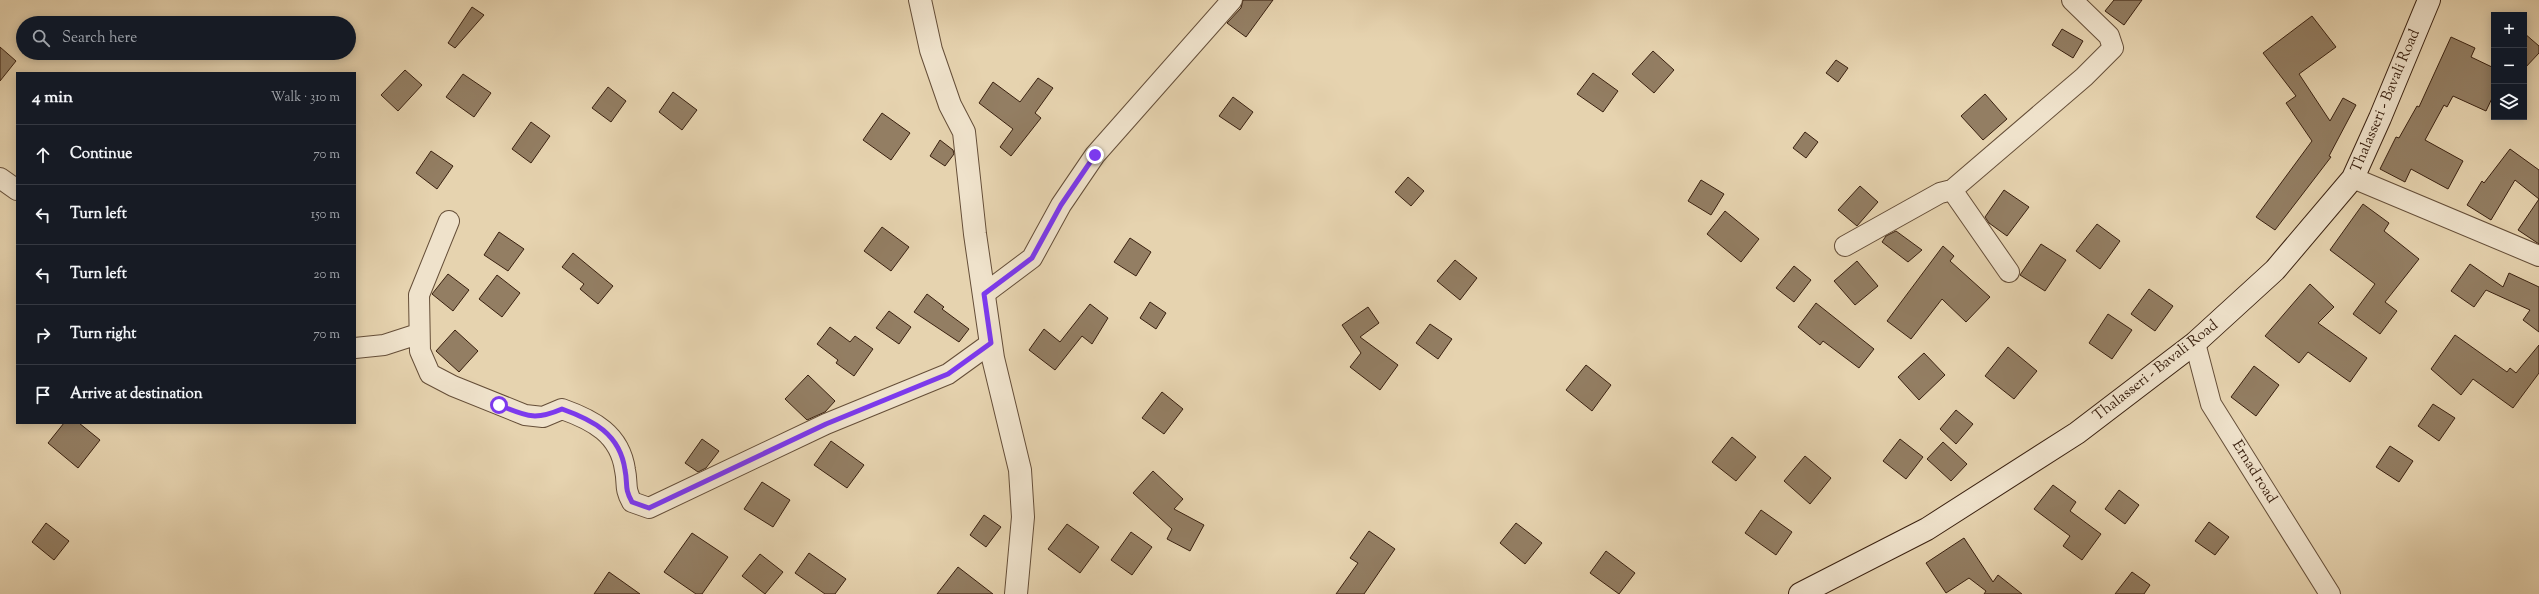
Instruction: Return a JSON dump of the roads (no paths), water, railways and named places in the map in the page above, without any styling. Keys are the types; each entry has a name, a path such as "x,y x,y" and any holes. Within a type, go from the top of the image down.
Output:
{"main road":[{"path":"920,0 931,50 950,105 964,132 991,343 1020,470 1023,517 1016,594"},
{"name":"Thalasseri - Bavali Road","path":"1800,594 1927,529 2077,433 2195,343 2275,270 2353,178 2380,118 2429,0"}],"street":[{"path":"984,294 1032,258 1061,205 1095,155 1232,0"},
{"path":"1845,246 1940,193 1952,190 2084,77 2113,48 2109,36 2072,0"},
{"path":"0,178 16,189"},
{"path":"2353,178 2539,256"},
{"path":"1952,190 2009,272"},
{"path":"449,222 418,295 418,334 420,351 430,374 453,386 525,415 543,417 562,409 588,418 613,438 625,469 625,490 632,502 649,508 826,424 948,374 991,343"},
{"path":"356,348 384,345 418,334"},
{"name":"Ernad road","path":"2195,343 2210,404 2330,594"}]}
